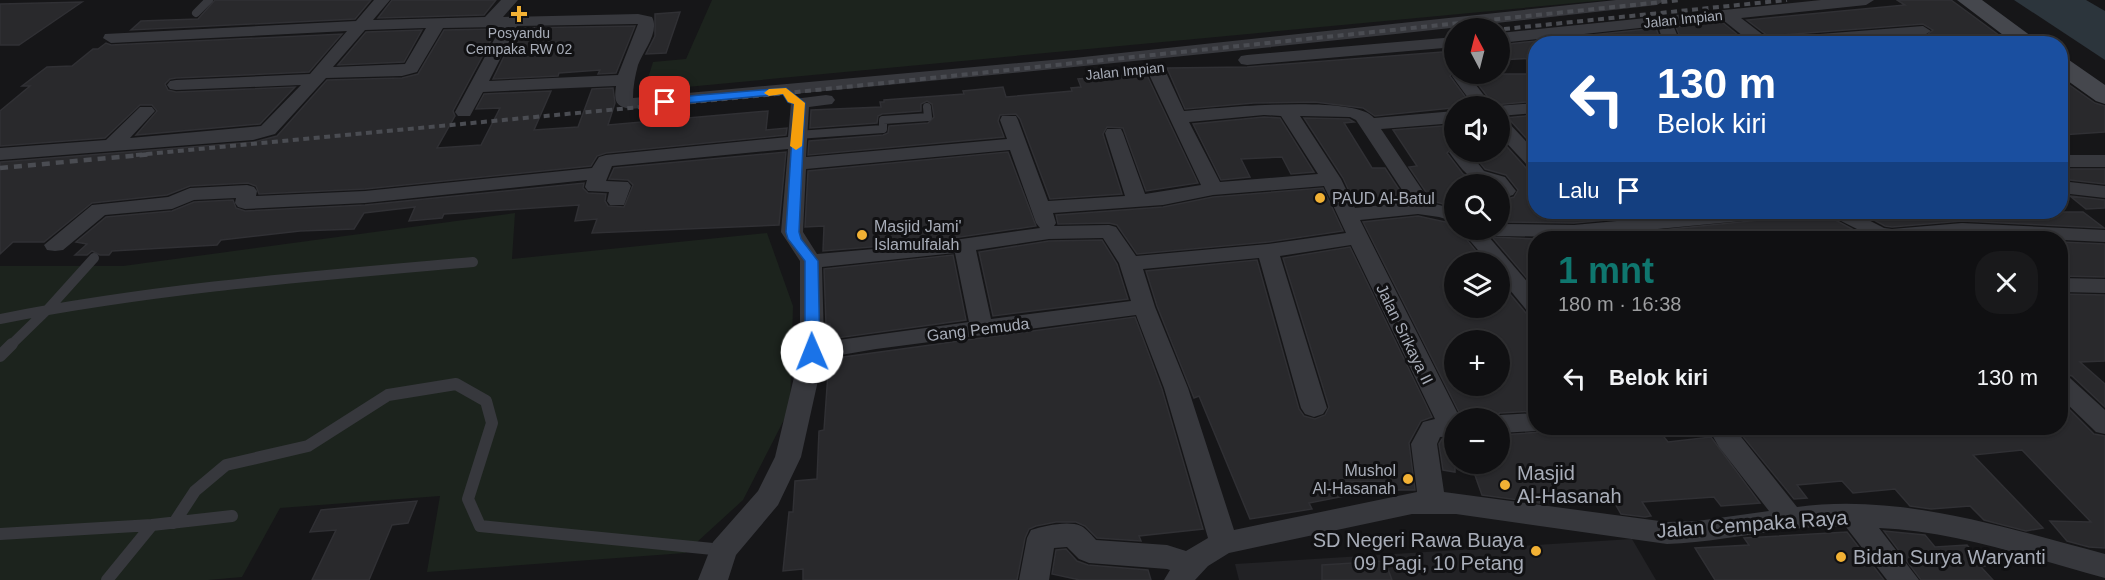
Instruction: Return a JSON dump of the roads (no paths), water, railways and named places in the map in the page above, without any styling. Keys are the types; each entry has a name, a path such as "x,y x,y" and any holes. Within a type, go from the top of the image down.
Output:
{"main road":[{"path":"1968,0 2020,36"},
{"path":"2068,70 2105,96"}],"street":[{"path":"0,154 253,134 268,130 363,25 382,0"},
{"path":"490,22 510,0"},
{"path":"111,38 363,25 630,18 646,20 647,27 630,64 624,102 627,104 795,100 1657,0"},
{"name":"Jalan Impian","path":"1510,37 1866,0"},
{"path":"1726,14 1754,36"},
{"path":"1663,20 1670,36"},
{"path":"464,112 512,21"},
{"path":"176,85 402,71 411,68 437,24"},
{"path":"1856,36 1923,31"},
{"name":"Jalan Impian","path":"795,100 1006,85 1155,68 1444,43"},
{"path":"1432,45 1444,58"},
{"path":"1155,68 1213,189"},
{"path":"476,87 626,80"},
{"path":"1466,84 1475,96"},
{"path":"713,580 723,550 768,498 789,457 812,352 811,261 792,232 797,139 795,100"},
{"path":"1510,110 1528,109"},
{"path":"1178,117 1264,110 1353,112 1363,116 1424,208"},
{"path":"112,145 146,111"},
{"name":"Jalan Srikaya II","path":"1288,112 1331,179 1383,290 1444,408"},
{"path":"1368,123 1444,118"},
{"path":"1436,119 1444,130"},
{"path":"1009,120 1049,233"},
{"path":"1113,133 1137,201"},
{"path":"1510,136 1528,155"},
{"path":"617,201 621,186 595,187 598,172 606,161 797,139"},
{"path":"795,164 1019,144"},
{"path":"2068,161 2105,160"},
{"path":"55,245 99,209 172,203 190,194 247,191 245,203 293,201 365,197 598,172"},
{"path":"1041,208 1172,198 1213,189 1331,179"},
{"path":"2068,188 2105,192"},
{"path":"1348,215 1424,208 1444,211"},
{"path":"1510,213 1520,231"},
{"path":"1591,219 1599,228"},
{"path":"1590,231 1636,219"},
{"path":"1652,219 1663,231"},
{"path":"1857,219 1875,231"},
{"path":"1936,231 1962,229 2003,231"},
{"path":"811,261 964,246 1049,233 1109,231 1130,263 1144,307 1176,388 1224,543"},
{"path":"1510,231 1528,232"},
{"path":"2068,234 2105,236"},
{"path":"1130,263 1268,251 1359,237"},
{"path":"1480,240 1490,252"},
{"path":"964,246 982,329"},
{"path":"1268,251 1314,408"},
{"path":"1510,276 1528,297"},
{"path":"2068,285 2105,286"},
{"name":"Gang Pemuda","path":"812,352 876,341 1144,307"},
{"path":"2068,391 2105,425"},
{"path":"1510,423 1528,422"},
{"path":"1432,502 1424,444 1432,429 1444,428"},
{"path":"1725,435 1790,518"},
{"name":"Jalan Cempaka Raya","path":"1184,572 1205,551 1224,543 1400,506 1432,502 1456,503 1667,533 1697,532 1790,518 1853,516 1896,518 1965,529 2105,566"},
{"path":"1853,516 1904,580"},
{"path":"1034,580 1041,538 1074,535 1089,551 1167,557 1184,572"}],"lane":[{"path":"196,13 209,0"},
{"path":"797,139 883,129 883,120 928,117 927,107"},
{"path":"0,356 49,308 94,258"},
{"path":"0,319 49,308 196,288 473,262"},
{"path":"174,523 195,491 226,465 308,446 388,395 456,384 486,401 492,423 468,499 480,526 723,550"},
{"path":"0,534 152,525 232,516"},
{"path":"106,580 152,525"}],"railway":[{"path":"136,155 787,93 1681,0"},
{"path":"1510,28 1787,0"},
{"path":"0,168 152,154"}],"place":[{"name":"Posyandu Cempaka RW 02","path":"519,14"},
{"name":"PAUD Al-Batul","path":"1320,198"},
{"name":"Masjid Jami' Islamulfalah","path":"862,235"},
{"name":"Mushol Al-Hasanah","path":"1408,479"},
{"name":"Masjid Al-Hasanah","path":"1505,485"},
{"name":"SD Negeri Rawa Buaya 09 Pagi, 10 Petang","path":"1536,551"},
{"name":"Bidan Surya Waryanti","path":"1841,557"}]}
